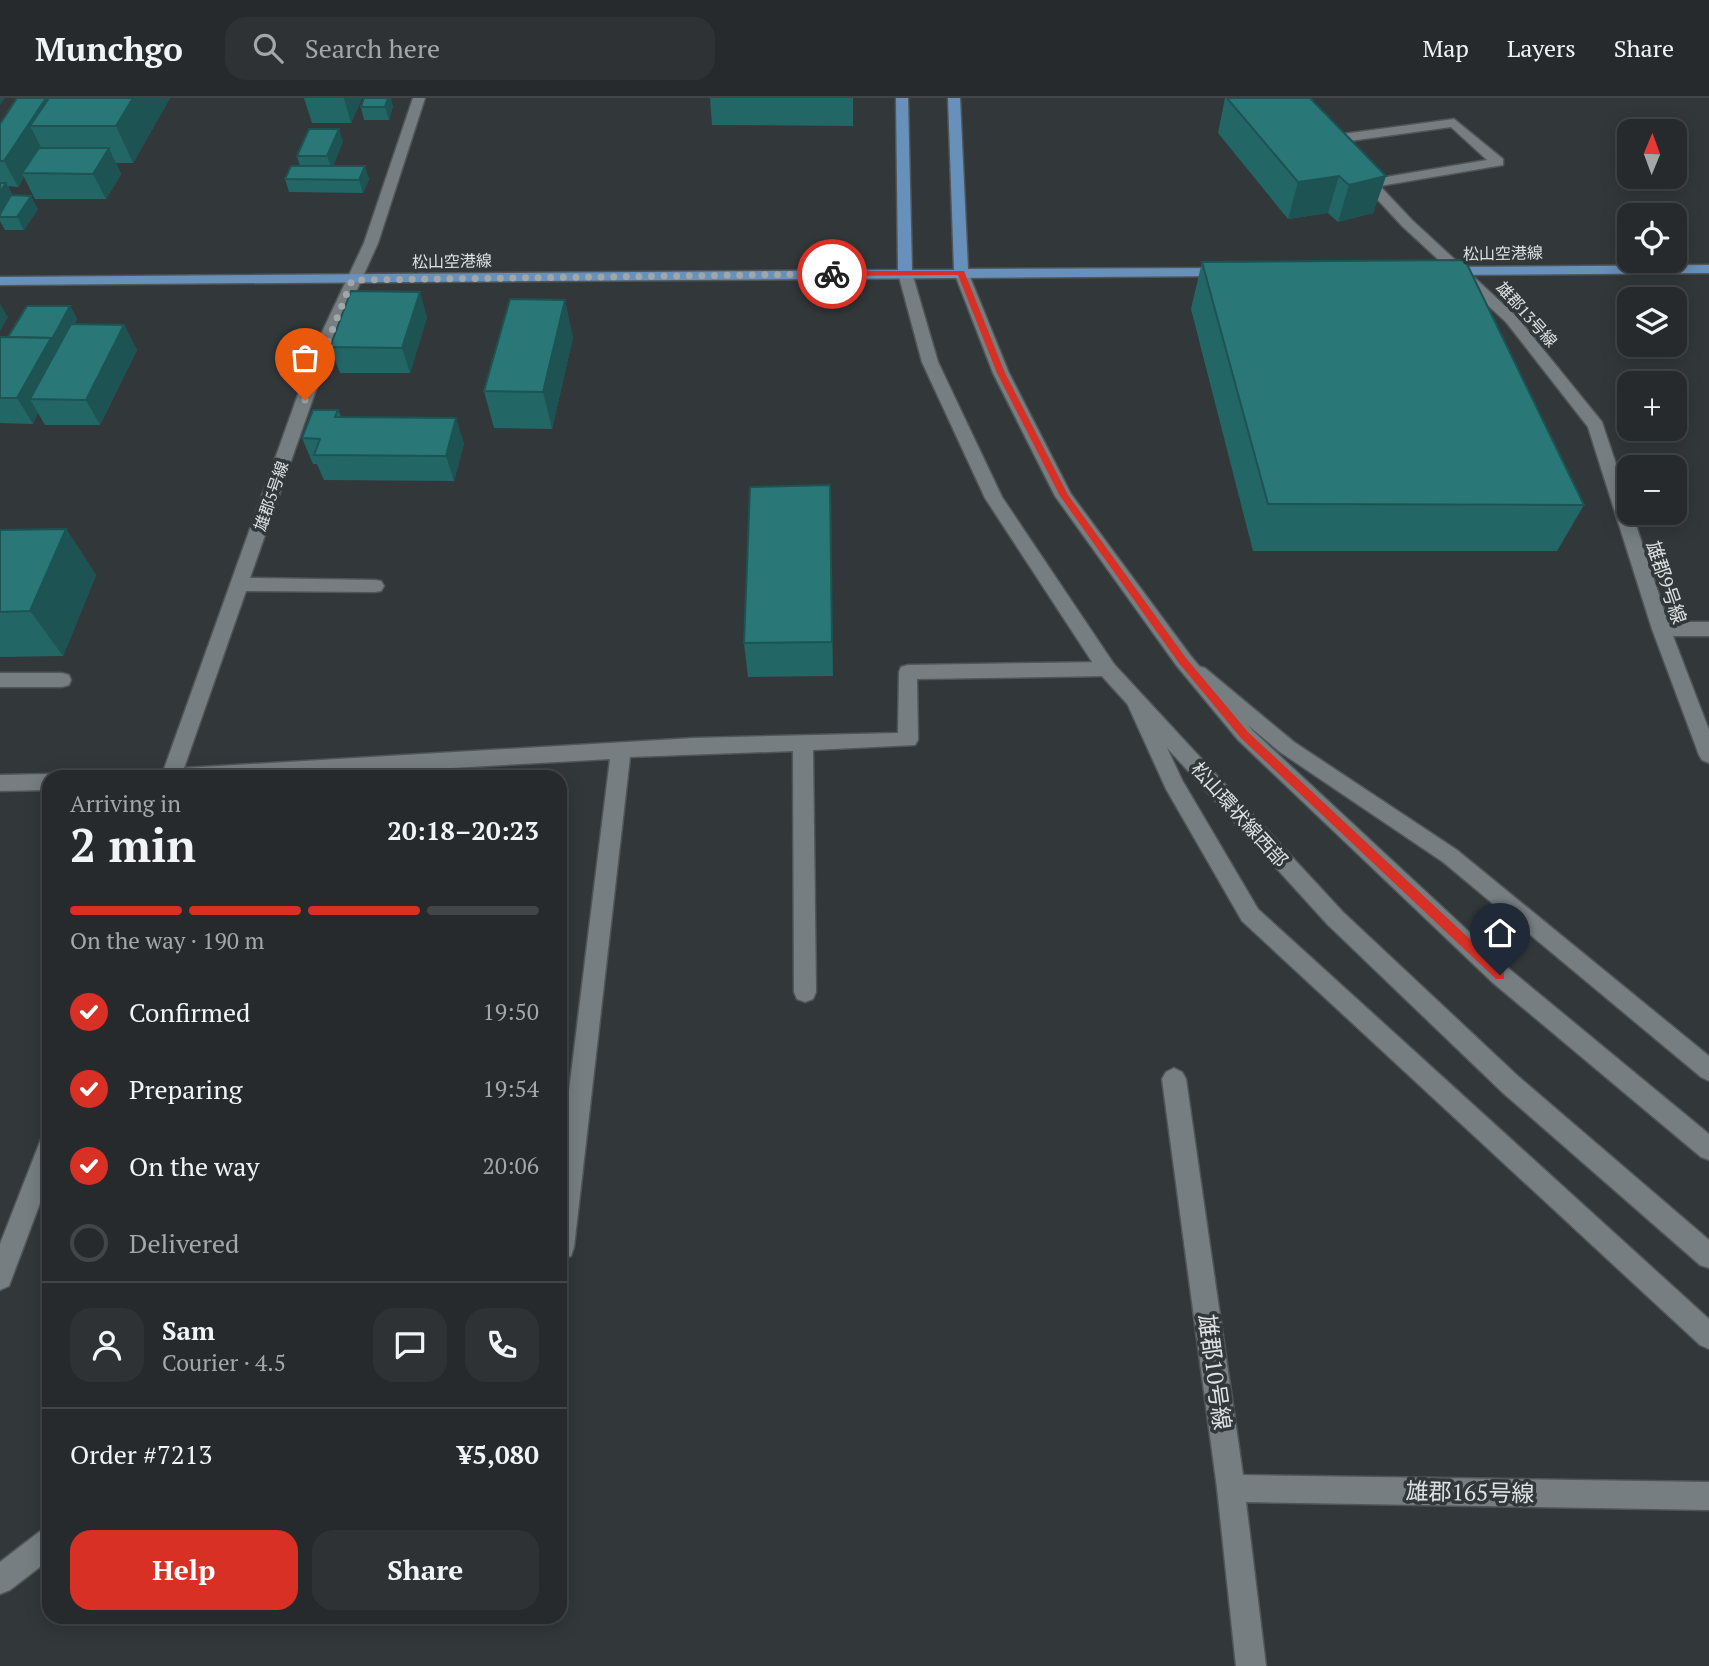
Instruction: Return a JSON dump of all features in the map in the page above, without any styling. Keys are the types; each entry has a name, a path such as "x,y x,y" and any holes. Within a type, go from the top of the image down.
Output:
{"main road":[{"path":"902,98 901,163 905,273"},
{"path":"954,98 961,272"},
{"name":"松山空港線","path":"1434,271 1709,269"},
{"name":"松山空港線","path":"0,281 1241,272"}],"street":[{"name":"雄郡5号線","path":"174,770 323,347 371,243 419,98"},
{"path":"1328,140 1454,123 1498,162 1370,184"},
{"name":"雄郡13号線","path":"1353,167 1511,319 1567,388"},
{"path":"961,272 1001,373 1064,496 1183,660 1245,735 1500,975 1709,1149"},
{"name":"松山環状線西部","path":"905,273 930,362 994,498 1107,669 1335,918 1511,1085 1709,1256"},
{"name":"雄郡9号線","path":"1567,388 1596,426 1661,629 1709,755"},
{"path":"240,584 375,586"},
{"path":"1661,629 1709,629"},
{"path":"1183,660 1287,747 1450,856 1709,1070"},
{"path":"398,770 621,751 908,740 908,672 1107,669"},
{"path":"0,680 62,680"},
{"path":"1135,700 1173,783 1250,915 1709,1336"},
{"path":"803,743 805,992"},
{"path":"567,1167 621,751"},
{"path":"0,783 42,782"},
{"name":"雄郡10号線","path":"1174,1079 1231,1488 1251,1666"},
{"path":"0,1277 42,1166"},
{"name":"雄郡165号線","path":"1231,1488 1709,1496"},
{"path":"0,1580 42,1547"}],"building":[{"path":"17,98 46,98 4,161 0,161 0,124"},
{"path":"49,98 133,98 116,126 30,126"},
{"path":"364,98 388,98 385,107 361,107"},
{"path":"1227,98 1310,98 1386,176 1349,185 1339,176 1298,182"},
{"path":"309,129 339,129 327,156 297,156"},
{"path":"39,148 109,148 93,174 22,173"},
{"path":"291,166 365,166 359,180 285,179"},
{"path":"11,195 31,196 17,217 0,217 0,214"},
{"path":"1465,260 1584,505 1268,504 1202,262"},
{"path":"351,291 420,292 402,348 330,347"},
{"path":"510,299 565,300 543,392 484,391"},
{"path":"27,306 70,306 52,339 8,337"},
{"path":"71,324 124,325 86,400 30,399"},
{"path":"0,337 51,338 17,398 0,398"},
{"path":"313,410 338,410 335,417 456,418 446,456 314,455 320,439 302,438"},
{"path":"830,485 832,642 744,643 750,487"},
{"path":"66,529 30,611 0,612 0,530"}],"way so far":[{"path":"305,400 323,347 352,280 832,274"}],"route":[{"path":"832,274 961,272 1001,373 1064,496 1183,660 1245,735 1500,975"}]}
